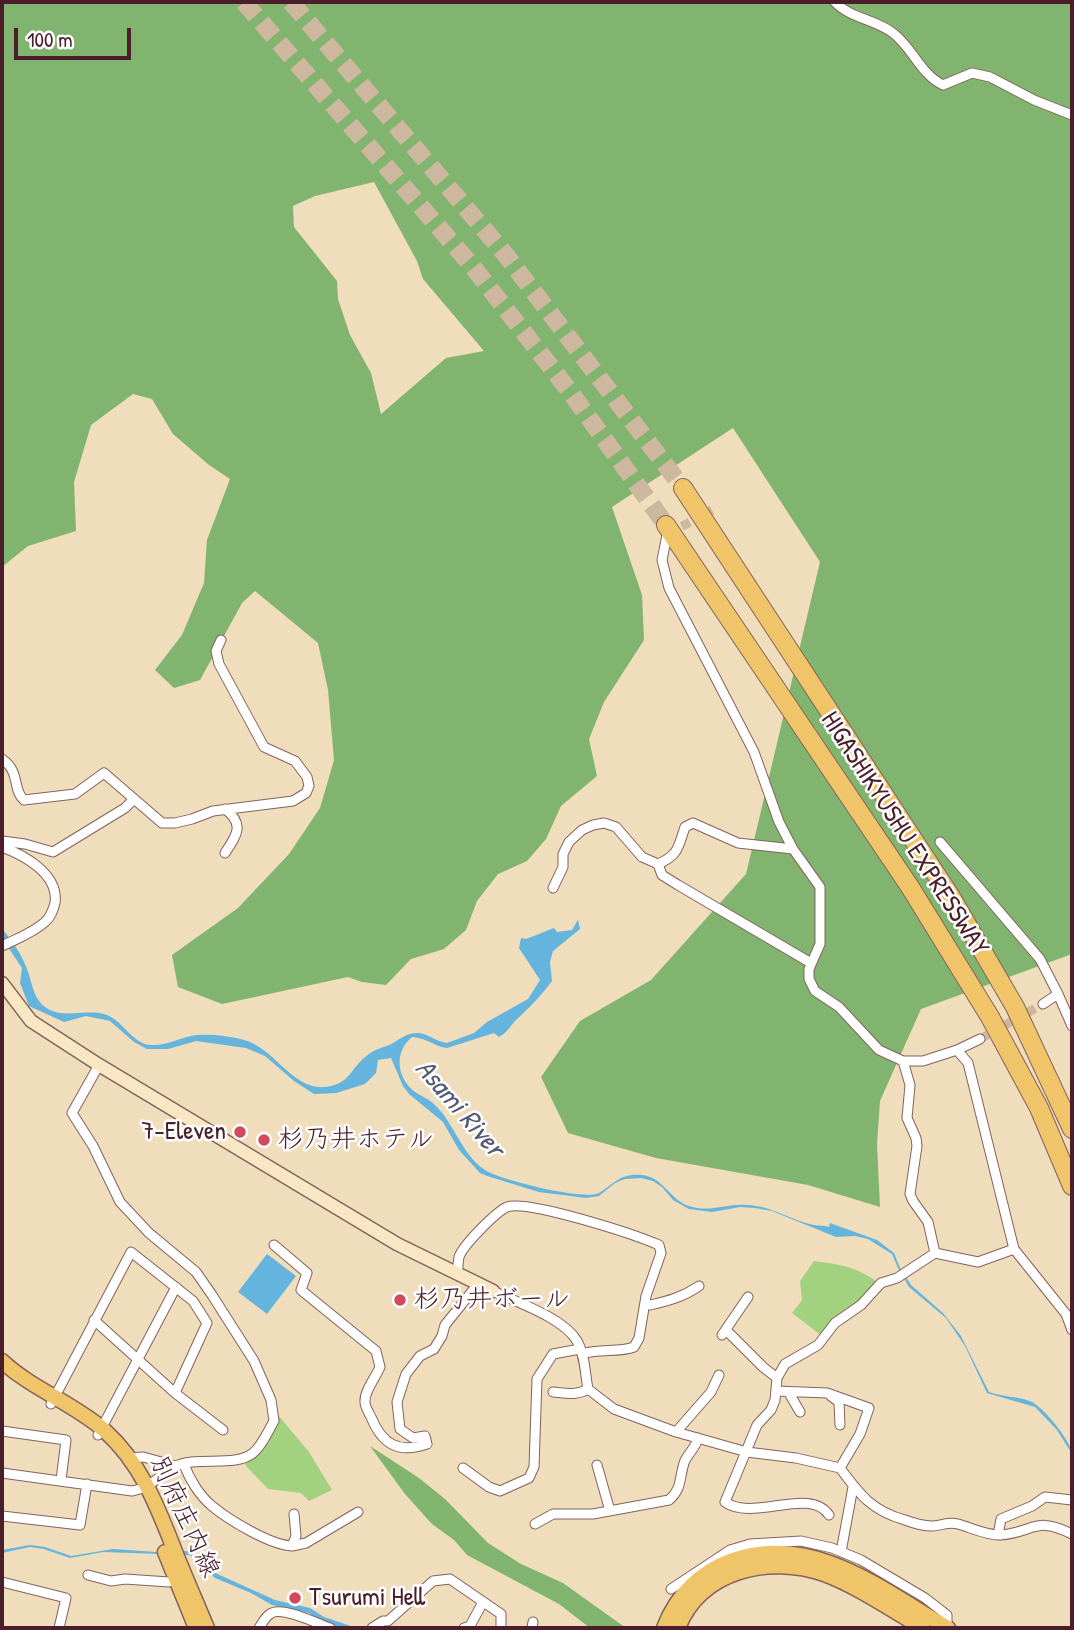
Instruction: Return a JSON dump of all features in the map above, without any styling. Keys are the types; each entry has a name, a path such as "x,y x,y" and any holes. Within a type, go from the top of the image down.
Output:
{"highway":[{"name":"HIGASHIKYUSHU EXPRESSWAY","path":"683,488 951,897 1014,1007 1072,1129"},
{"name":"HIGASHIKYUSHU EXPRESSWAY","path":"666,530 909,887 983,1005 1039,1108 1072,1186"}],"main road":[{"name":"別府庄内線","path":"2,1362 53,1401"},
{"name":"別府庄内線","path":"2,1371 100,1432 130,1458 145,1488 180,1577 196,1628"},
{"name":"別府庄内線","path":"100,1432 145,1488"},
{"path":"664,1628 683,1593 705,1573 733,1560 780,1553 813,1558 843,1568 948,1628"},
{"path":"678,1628 694,1601 713,1584 749,1569 780,1566 810,1570 831,1577 923,1628"},
{"name":"別府庄内線","path":"180,1577 207,1628"}],"street":[{"path":"835,2 844,11 895,34 930,76 943,85 972,73 981,75 1072,115"},
{"path":"666,530 662,560 669,588 754,752 779,822 793,849 820,887 820,944 811,963 809,979 815,992 839,1007 879,1050 903,1061 923,1061 980,1039"},
{"path":"2,758 13,769 19,796 24,800 75,793 104,773 151,817 162,823 174,824 213,811 293,801 306,793 309,786 307,777 295,761 264,747 219,664 216,651 221,640"},
{"path":"2,841 53,852 125,808 134,799"},
{"path":"225,809 235,817 237,824 237,834 225,853"},
{"path":"553,888 563,867 563,853 569,842 582,830 604,823 616,827 642,857 658,864 662,874 678,885 811,963"},
{"path":"658,864 671,858 680,847 685,827 693,823 738,843 793,849"},
{"path":"940,842 1040,959 1072,1026"},
{"path":"2,847 28,859 42,872 54,890 53,912 47,921 2,946"},
{"path":"2,983 30,1021 99,1065 381,1235 571,1331 581,1351 588,1389 614,1409 676,1432 747,1452 796,1458 840,1468 853,1488 872,1507 889,1516 931,1526 947,1522 957,1523 998,1535 1044,1525 1072,1534"},
{"path":"1043,1004 1058,994"},
{"path":"957,1049 968,1063 1014,1249 1069,1313 1072,1331"},
{"path":"903,1061 910,1085 907,1118 917,1146 910,1194 928,1222 935,1254"},
{"path":"99,1065 72,1112 93,1146 120,1202 149,1233 196,1272 212,1295 254,1361 271,1399 274,1421 254,1453 242,1459 180,1465 143,1457 130,1458"},
{"path":"457,1274 459,1257 474,1236 506,1207 527,1206 581,1220 659,1245 661,1253 650,1281 635,1347 626,1350 553,1354 537,1379 534,1467 529,1478 500,1491 489,1487 463,1468"},
{"path":"274,1245 307,1273 301,1290 376,1351 380,1367 367,1393 365,1404 379,1434 391,1445 401,1448 427,1444 425,1436 413,1438 401,1429 397,1402 405,1374 420,1356 434,1349 445,1325 478,1284"},
{"path":"829,1515 819,1505 803,1503 746,1509 725,1502 757,1425 771,1410 777,1378 785,1364 818,1345 835,1323 861,1305 881,1283 897,1278 935,1254 978,1262 1014,1249"},
{"path":"53,1401 131,1252 193,1301 207,1323 175,1393"},
{"path":"645,1302 650,1305 674,1300 699,1286"},
{"path":"100,1432 176,1287"},
{"path":"748,1297 724,1333 777,1378"},
{"path":"94,1320 175,1393 223,1430"},
{"path":"676,1432 711,1392 719,1374"},
{"path":"553,1392 571,1394 588,1389"},
{"path":"776,1391 827,1394 869,1408 860,1434 840,1468"},
{"path":"789,1393 800,1412"},
{"path":"827,1394 839,1402 840,1424"},
{"path":"2,1431 66,1440 61,1480"},
{"path":"534,1524 553,1514 573,1516 669,1500 677,1494 684,1464 697,1445 698,1438"},
{"path":"2,1472 132,1491 145,1488 180,1465"},
{"path":"180,1465 213,1507 281,1546 306,1543 358,1512"},
{"path":"597,1465 610,1511"},
{"path":"2,1516 80,1525 87,1483"},
{"path":"841,1552 853,1488"},
{"path":"998,1535 1001,1519 1032,1506 1045,1497 1072,1500"},
{"path":"292,1546 296,1536 294,1514"},
{"path":"684,1580 730,1550 750,1544 801,1541 861,1560 925,1598 947,1615 948,1628"},
{"path":"88,1575 111,1581 125,1579 169,1582 180,1577"},
{"path":"372,1628 386,1625 433,1581 441,1578 450,1579 501,1614 501,1628"},
{"path":"2,1582 66,1598 59,1628"},
{"path":"464,1628 470,1626 483,1602"},
{"path":"259,1628 270,1613 276,1611 303,1617 330,1628"}],"green space":[{"path":"2,2 1072,2 1072,954 921,1009 880,1101 877,1144 880,1207 808,1185 656,1158 568,1133 541,1077 580,1021 651,980 746,874 820,562 733,428 612,507 642,595 644,640 604,702 589,739 597,776 561,806 546,839 527,861 498,874 477,901 466,930 444,949 411,959 386,985 348,977 222,1004 178,987 172,955 238,908 289,854 320,808 334,760 328,690 318,643 255,591 242,603 200,680 174,688 155,670 182,635 204,583 207,540 230,479 173,434 152,399 133,394 91,425 74,482 76,531 28,546 2,567","holes":["374,182 417,261 423,279 484,351 446,358 381,414 371,373 350,335 338,299 337,281 294,227 293,206 315,196"]},
{"path":"814,1261 847,1267 877,1282 857,1306 822,1336 792,1313 802,1300 800,1281"},
{"path":"278,1415 309,1452 332,1490 309,1501 301,1493 268,1489 246,1466 244,1461"},
{"path":"370,1446 419,1478 445,1499 488,1543 521,1564 563,1583 626,1628 590,1628 559,1604 467,1555 454,1540 432,1524 405,1494"}],"water":[{"path":"578,920 580,929 553,951 550,962 552,981 502,1035 499,1037 494,1033 447,1048 412,1037 402,1050 400,1064 404,1079 415,1092 437,1107 476,1163 507,1179 577,1194 599,1193 623,1177 642,1175 656,1180 689,1206 704,1209 756,1206 773,1210 814,1225 829,1227 830,1223 877,1240 894,1253 911,1285 943,1313 961,1336 989,1392 1027,1400 1037,1405 1062,1434 1072,1454 1057,1430 1035,1407 987,1393 965,1346 946,1318 909,1287 892,1254 868,1239 855,1236 836,1237 772,1211 755,1208 740,1207 712,1212 689,1209 673,1200 653,1181 641,1178 625,1179 615,1183 599,1196 586,1198 539,1192 487,1176 480,1173 459,1150 443,1122 409,1094 391,1058 378,1060 376,1073 365,1084 336,1093 314,1094 265,1056 246,1048 196,1041 168,1049 147,1049 134,1042 110,1021 86,1016 64,1022 29,1006 20,983 22,968 2,938 2,929 22,958 38,999 52,1011 107,1015 138,1040 150,1045 197,1035 244,1040 265,1051 303,1082 325,1087 346,1079 362,1059 372,1052 408,1035 421,1033 447,1043 474,1033 487,1022 528,999 540,980 519,948 521,938 526,939 554,928 557,932 572,930"},
{"path":"267,1254 296,1276 267,1314 238,1292"},
{"path":"30,1545 71,1556 113,1549 189,1551 199,1556 213,1572 275,1600 310,1608 324,1617 357,1628 327,1625 309,1613 272,1605 215,1578 190,1555 103,1552 70,1558 30,1547 2,1553 2,1550"}],"tunnel":[{"path":"244,2 473,267 571,393 666,525"},
{"path":"291,2 505,254 683,488"},
{"path":"670,533 712,510"},
{"path":"980,1039 1043,1004"}],"place":[{"name":"7-Eleven","path":"240,1132"},
{"name":"杉乃井ホテル","path":"264,1140"},
{"name":"杉乃井ボール","path":"400,1300"},
{"name":"Tsurumi Hell","path":"295,1598"}],"water label":[{"name":"Asami River","path":"459,1109"}]}
